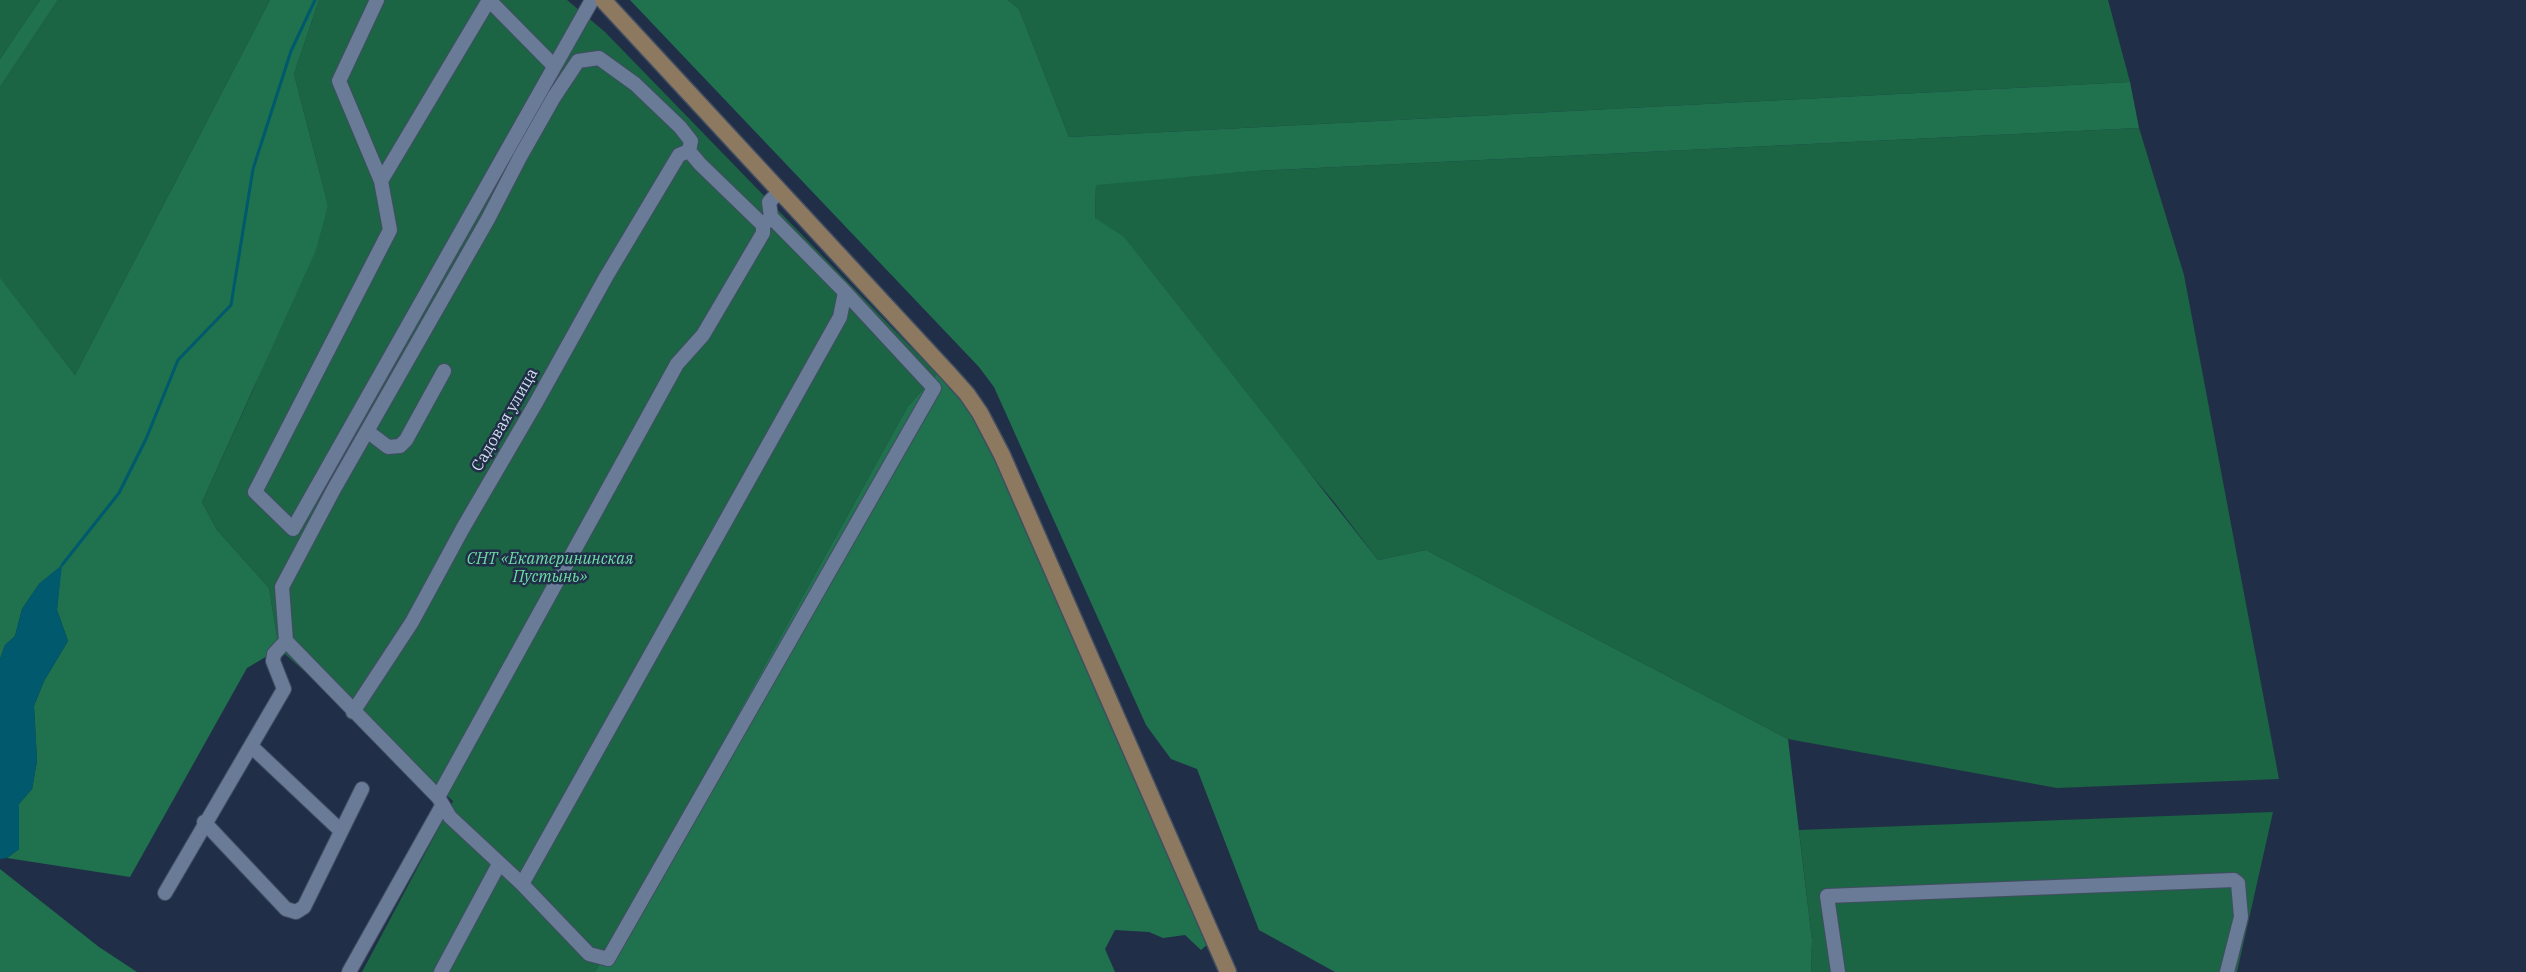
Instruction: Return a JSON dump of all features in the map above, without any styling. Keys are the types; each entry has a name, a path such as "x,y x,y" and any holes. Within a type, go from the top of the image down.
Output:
{"main road":[{"path":"603,0 968,394 1002,455 1228,972"}],"street":[{"path":"377,0 339,81 381,182 390,230 255,492 293,528 592,0"},
{"path":"381,182 489,0 554,66"},
{"path":"934,388 845,292 767,221 700,164 690,150 691,141 680,127 635,84 599,58 578,60 554,97 488,219 366,431 282,587 286,641 499,864 522,884 590,954 608,959 934,388 933,382 941,365"},
{"name":"Садовая улица","path":"353,712 412,622 463,528 679,155 690,150"},
{"path":"349,972 677,364 703,335 763,234 767,221 769,202 779,192"},
{"path":"522,884 840,317 845,292"},
{"path":"366,431 388,447 400,446 406,440 444,371"},
{"path":"165,893 204,822 284,689 273,661 274,654 286,641"},
{"path":"251,746 340,831"},
{"path":"204,822 286,910 296,912 304,907 362,789"},
{"path":"441,972 499,864"},
{"path":"1838,972 1827,896 2234,880 2238,884 2241,917 2227,972"}],"green space":[{"path":"0,0 40,0 0,59"},
{"path":"40,0 58,0 0,87 0,59"},
{"path":"58,0 270,0 75,375 0,279 0,87"},
{"path":"270,0 319,0 294,74 328,205 316,250 202,502 217,530 269,588 279,649 247,668 130,877 7,858 19,849 19,804 32,789 37,761 34,706 44,681 68,641 57,610 61,566 39,584 22,609 15,636 5,645 0,659 0,278 75,375"},
{"name":"СНТ «Екатерининская Пустынь»","path":"319,0 567,0 605,32 937,374 908,406 595,972 362,972 453,801 279,649 269,588 217,530 202,502 253,390 328,205 294,74"},
{"path":"630,0 1008,0 1019,9 1069,137 2130,82 2139,128 1255,171 1096,185 1095,218 1124,237 1378,560 1426,550 1788,739 1812,940 1811,972 1335,972 1259,930 1197,769 1171,759 1146,725 994,387 979,367"},
{"path":"1008,0 2108,0 2130,82 1069,137 1019,9"},
{"path":"2139,128 2184,275 2279,779 2057,788 1788,739 1426,550 1378,560 1334,502 1095,218 1096,184 1255,171"},
{"path":"937,374 969,404 989,438 1208,944 1201,950 1185,935 1163,938 1149,932 1115,930 1105,949 1115,972 595,972 908,406"},
{"path":"2273,812 2237,972 1811,972 1812,940 1799,830"},
{"path":"0,869 99,947 137,972 0,972"}],"water":[{"path":"62,565 57,610 68,641 44,681 34,706 37,761 32,789 19,804 19,849 7,858 0,859 0,659 5,645 15,636 22,609 39,584"}],"waterway":[{"path":"62,565 119,493 146,439 178,360 231,305 253,169 291,51 315,0"}]}
